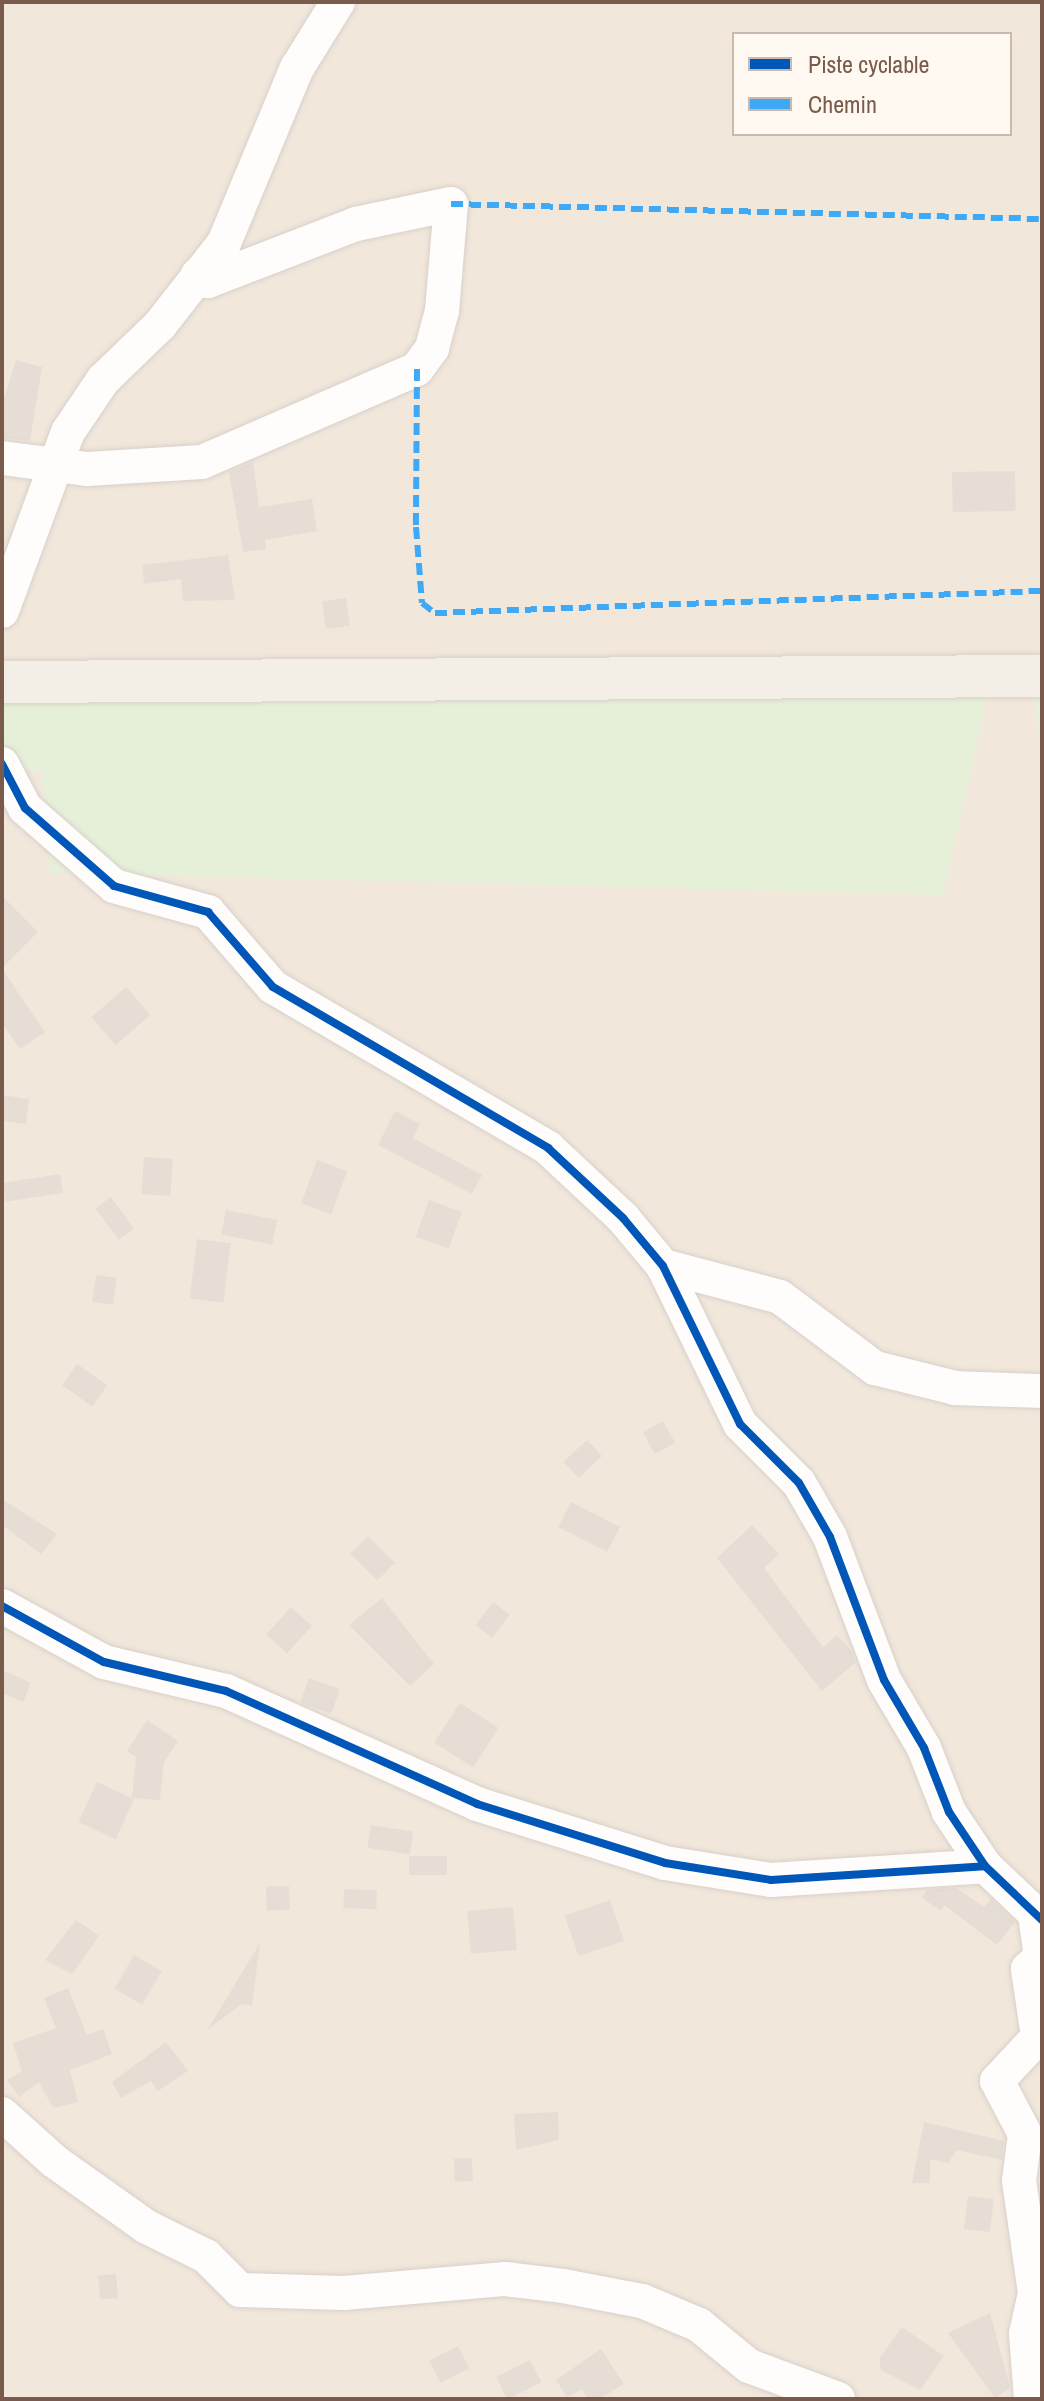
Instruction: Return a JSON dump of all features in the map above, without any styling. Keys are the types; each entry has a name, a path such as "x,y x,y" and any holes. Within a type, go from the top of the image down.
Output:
{"main road":[{"path":"2,682 1042,676"}],"street":[{"path":"2,611 51,464 103,380 198,275 244,206 297,68 338,2"},
{"path":"2,458 51,464 202,462 417,369 442,311 451,204 356,224 208,281 198,275"},
{"path":"2,764 25,808 114,886 208,912 273,987 548,1148 589,1182 663,1266 740,1424 799,1483 830,1537 880,1653 884,1680 924,1748 949,1812 985,1866 1039,1917 1041,1957 1028,1969 1038,2037 997,2081 1025,2134 1019,2181 1035,2293 1026,2334 1031,2399"},
{"path":"663,1266 780,1297 875,1368 955,1388 1042,1391"},
{"path":"2,1606 104,1662 226,1691 477,1804 665,1863 771,1880 985,1866"},
{"path":"2,2114 147,2227 206,2256 230,2286 344,2293 464,2280 563,2286 642,2301 699,2325 749,2366 838,2399"}],"shaded area":[{"path":"2,2 1042,2 1042,2399 2,2399"}],"green space":[{"path":"988,693 943,895 50,873 42,773 2,764 2,699"},
{"path":"1035,698 1042,698 1042,781"}],"building":[{"path":"16,360 42,367 30,441 2,438 2,405"},
{"path":"253,462 259,507 312,499 317,531 265,540 266,549 243,552 229,472"},
{"path":"1015,471 1016,511 953,512 952,472"},
{"path":"228,555 235,600 183,601 181,579 144,584 142,565"},
{"path":"346,598 350,626 326,629 322,601"},
{"path":"2,896 38,932 2,968"},
{"path":"2,969 45,1032 20,1049 2,1023"},
{"path":"126,987 150,1015 116,1045 91,1017"},
{"path":"2,1095 29,1099 26,1124 2,1121"},
{"path":"395,1111 420,1124 413,1138 482,1175 472,1194 378,1145"},
{"path":"144,1157 173,1159 170,1196 141,1194"},
{"path":"317,1160 347,1171 331,1214 301,1203"},
{"path":"60,1174 63,1193 6,1202 3,1183"},
{"path":"111,1197 134,1229 119,1240 96,1208"},
{"path":"429,1200 462,1212 449,1249 416,1237"},
{"path":"226,1210 277,1220 272,1244 221,1235"},
{"path":"197,1239 231,1243 223,1303 190,1299"},
{"path":"96,1275 117,1278 113,1305 92,1302"},
{"path":"77,1364 107,1385 92,1407 62,1385"},
{"path":"663,1421 675,1443 655,1454 643,1432"},
{"path":"587,1440 602,1456 579,1478 564,1462"},
{"path":"2,1499 57,1534 41,1554 2,1525"},
{"path":"571,1502 620,1527 607,1552 558,1527"},
{"path":"752,1525 779,1554 764,1568 823,1647 837,1635 852,1652 856,1662 822,1691 717,1558"},
{"path":"368,1536 395,1563 377,1581 350,1554"},
{"path":"382,1598 434,1664 410,1686 349,1625"},
{"path":"493,1602 510,1615 492,1638 476,1625"},
{"path":"291,1607 312,1626 287,1653 266,1634"},
{"path":"2,1670 31,1683 23,1702 2,1693"},
{"path":"309,1678 340,1689 331,1714 300,1702"},
{"path":"460,1703 499,1728 473,1767 434,1742"},
{"path":"147,1720 178,1741 164,1762 160,1800 132,1798 136,1757 127,1751"},
{"path":"97,1782 134,1799 116,1839 78,1822"},
{"path":"371,1825 413,1832 410,1854 367,1848"},
{"path":"409,1856 447,1856 447,1875 409,1875"},
{"path":"289,1886 290,1910 267,1911 266,1887"},
{"path":"956,1888 984,1907 991,1899 1015,1922 997,1945 944,1905 941,1911 922,1898 927,1890"},
{"path":"344,1889 377,1890 376,1909 343,1908"},
{"path":"610,1900 624,1941 579,1956 565,1916"},
{"path":"513,1907 517,1950 471,1954 467,1911"},
{"path":"76,1920 99,1936 72,1974 45,1960"},
{"path":"260,1943 252,2005 242,2004 208,2029"},
{"path":"134,1955 162,1971 142,2005 114,1989"},
{"path":"68,1988 87,2035 103,2029 112,2054 70,2070 78,2102 53,2108 39,2082 19,2097 7,2080 22,2071 13,2043 56,2028 44,1998"},
{"path":"166,2042 188,2071 158,2091 151,2081 121,2098 112,2082"},
{"path":"558,2112 559,2140 516,2150 514,2114"},
{"path":"924,2122 1004,2141 1002,2160 957,2150 948,2163 930,2159 930,2183 912,2183"},
{"path":"472,2158 473,2181 455,2182 454,2159"},
{"path":"968,2196 994,2199 990,2232 964,2229"},
{"path":"116,2274 118,2298 100,2299 98,2276"},
{"path":"990,2313 1010,2388 995,2398 948,2333"},
{"path":"902,2327 944,2356 920,2390 881,2370 879,2359"},
{"path":"458,2346 469,2368 441,2383 429,2361"},
{"path":"601,2349 624,2384 599,2399 588,2399 582,2389 567,2397 556,2380"},
{"path":"530,2360 541,2382 507,2399 496,2377"}],"marked path":[{"path":"451,204 1042,219"},
{"path":"417,369 416,527 422,603 435,613 1042,591"}],"cycle path":[{"path":"2,764 25,808 114,886 208,912 273,987 548,1148 623,1218 663,1266 740,1424 799,1483 830,1537 884,1680 924,1748 949,1812 985,1866"},
{"path":"2,1606 104,1662 226,1691 477,1804 665,1863 771,1880 985,1866 1042,1920"}]}
